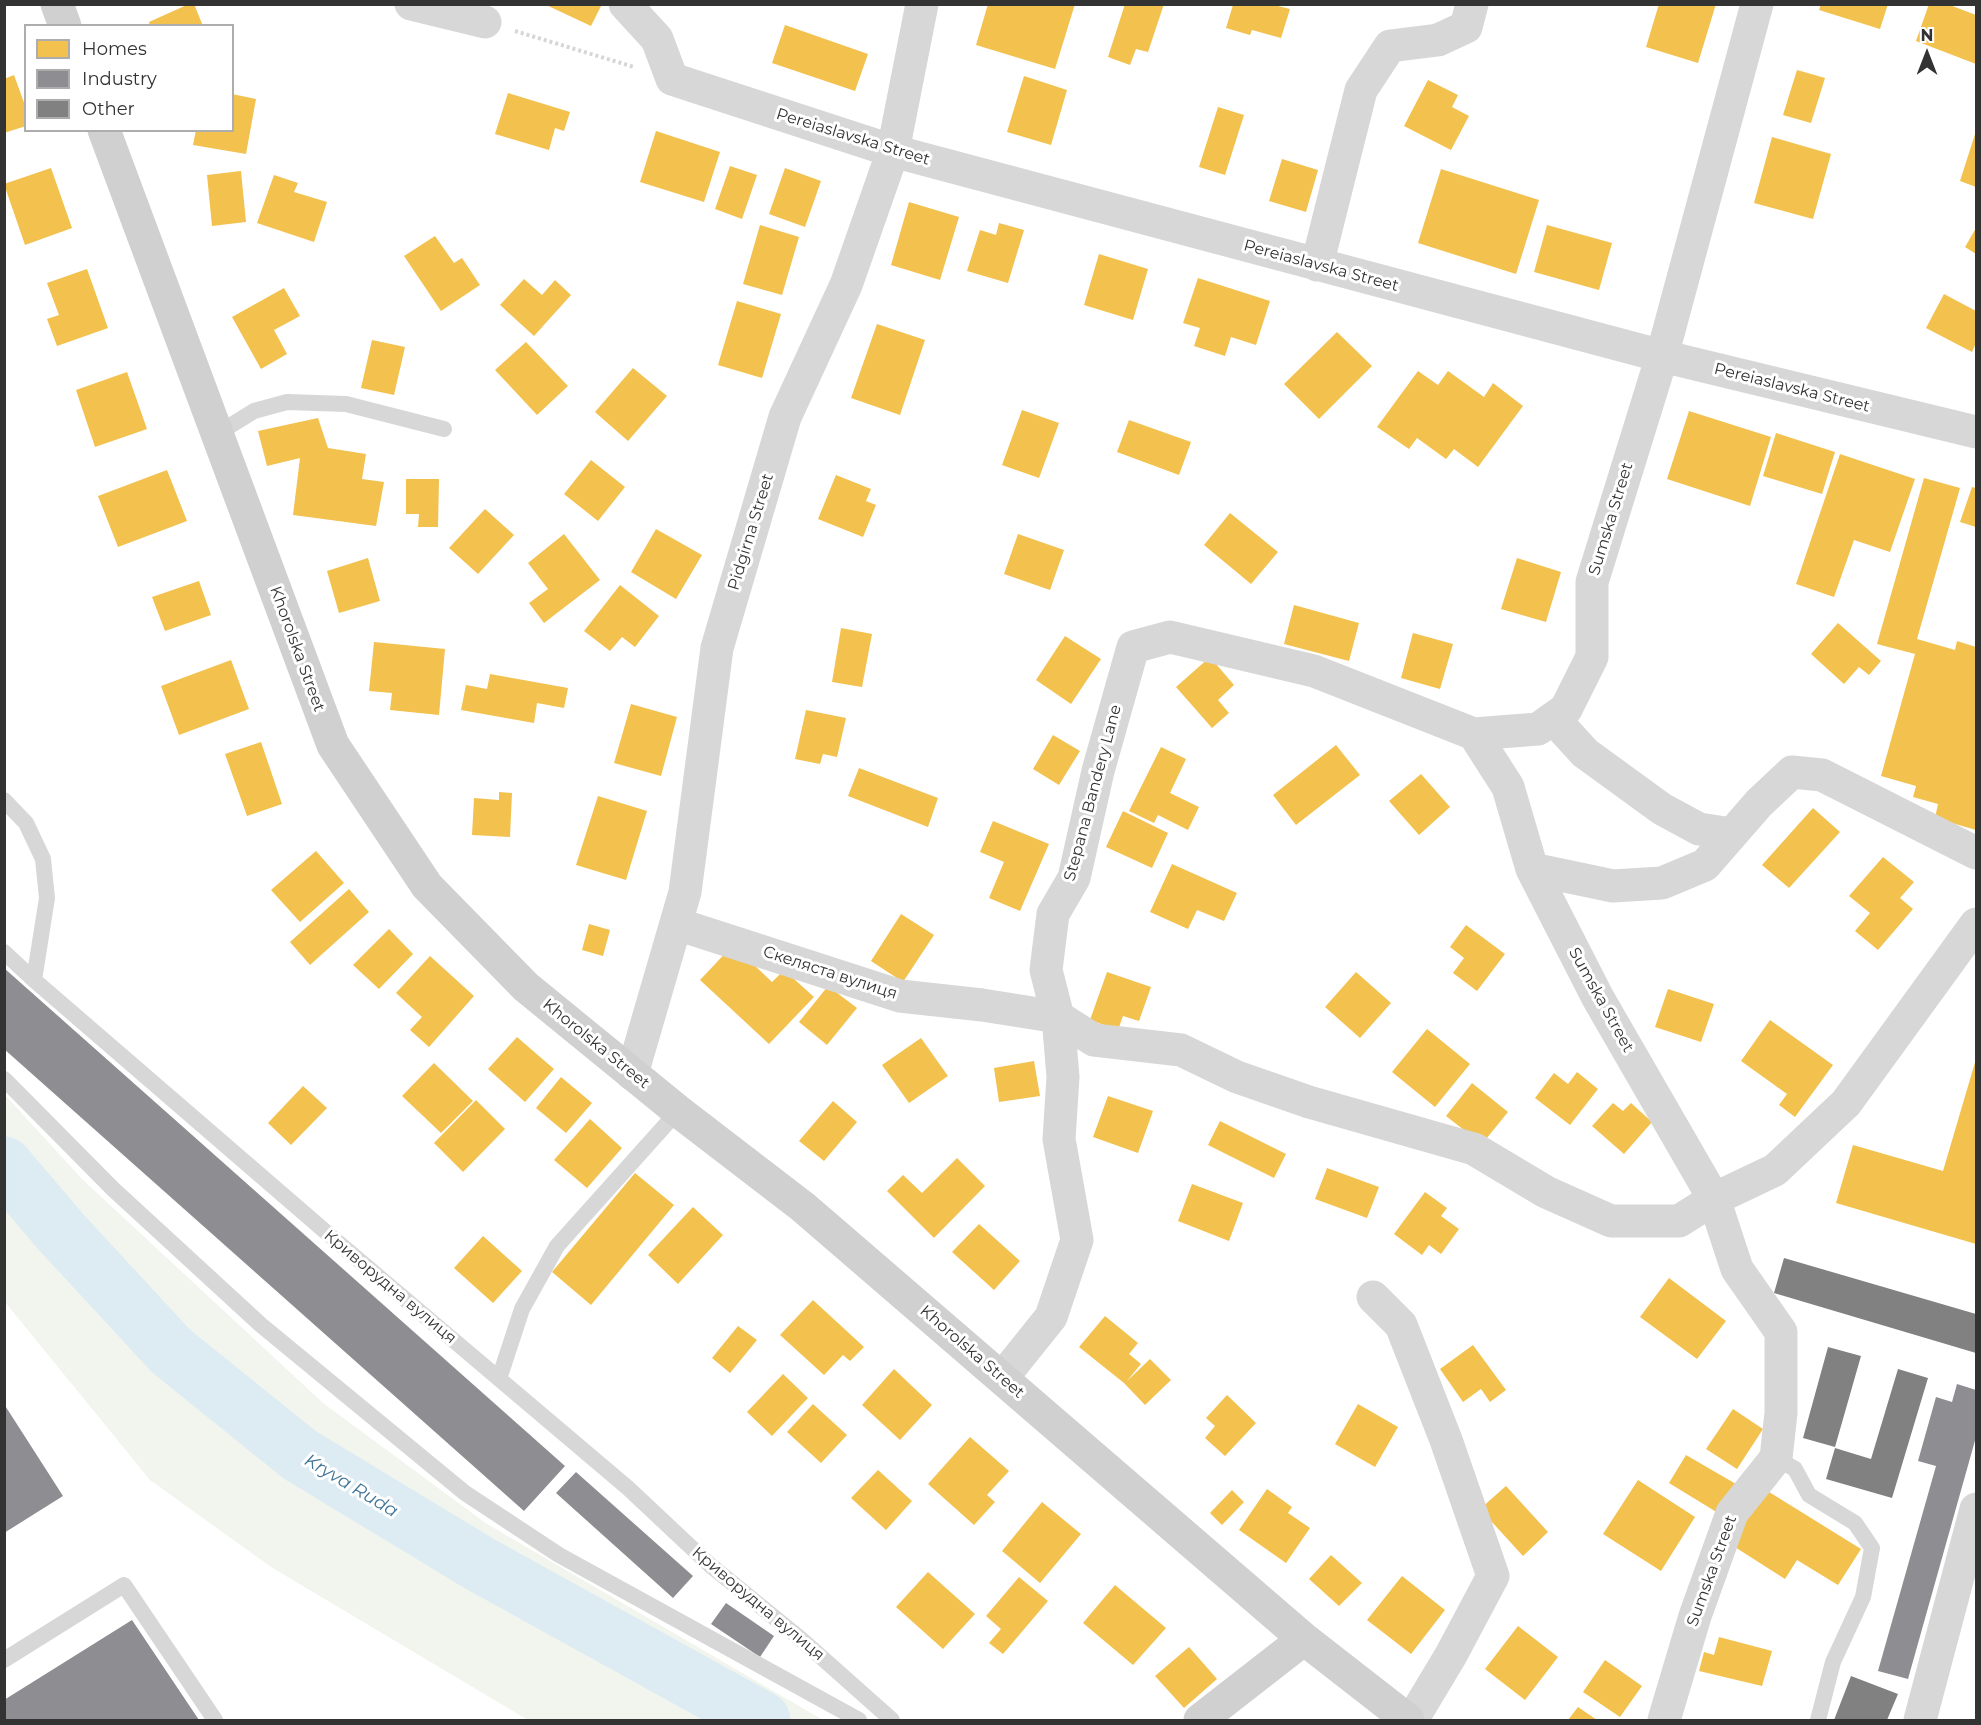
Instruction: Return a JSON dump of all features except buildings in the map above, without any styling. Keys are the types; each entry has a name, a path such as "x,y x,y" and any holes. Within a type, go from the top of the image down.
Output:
{"street":[{"path":"57,4 64,24"},
{"path":"411,4 485,22"},
{"path":"625,4 657,39 672,79"},
{"path":"1317,265 1361,90 1390,46 1438,40 1466,27 1472,4"},
{"name":"Sumska Street","path":"1664,1720 1695,1616 1732,1513 1776,1458 1781,1413 1781,1332 1737,1269 1714,1199 1598,998 1532,869 1508,787 1474,734 1538,729 1566,709 1592,657 1592,582 1662,356 1757,4"},
{"name":"Pidgirna Street","path":"632,1074 685,892 717,648 786,417 846,285 893,151 919,20"},
{"name":"Pereiaslavska Street","path":"672,79 893,151 1662,356 1977,432"},
{"name":"Khorolska Street","path":"105,132 333,745 427,886 526,987 678,1112 803,1207 1304,1639 1410,1720"},
{"name":"Stepana Bandery Lane","path":"1002,1378 1051,1317 1077,1240 1059,1138 1063,1077 1058,1017 1046,970 1053,914 1074,878 1098,771 1134,646 1170,638 1314,671 1474,734"},
{"path":"1553,718 1585,753 1662,808 1699,829 1732,834"},
{"path":"1532,869 1613,886 1662,884 1704,866 1792,772 1822,775 1977,853"},
{"name":"Скеляста вулиця","path":"677,924 900,996 982,1005 1058,1017"},
{"path":"1058,1017 1094,1040 1181,1050 1237,1077 1309,1102 1474,1149 1546,1192 1611,1221 1679,1221 1714,1199 1775,1170 1846,1103 1977,924"},
{"path":"1373,1297 1401,1324 1446,1440 1493,1576 1451,1655 1410,1720"},
{"path":"1920,1720 1977,1509"},
{"path":"1200,1720 1304,1639"}],"lane":[{"path":"217,434 254,411 287,402 346,404 444,429"},
{"path":"4,800 26,823 43,858 46,898 34,980"},
{"name":"Криворудна вулиця","path":"4,952 628,1488 710,1565 802,1640 892,1720"},
{"path":"4,1079 113,1189 261,1324 465,1493 559,1555 859,1720"},
{"path":"499,1379 522,1309 556,1246 678,1112"},
{"path":"1776,1458 1795,1468 1809,1495 1855,1523 1872,1548 1863,1597 1833,1662 1818,1720"},
{"path":"4,1660 124,1585 215,1720"}],"path":[{"path":"485,22 672,79"}],"shaded area":[{"path":"5,1095 82,1179 323,1403 487,1524 823,1720 528,1720 271,1567 150,1480 5,1302"}],"waterway":[{"name":"Kryva Ruda","path":"4,1165 61,1232 171,1351 300,1455 480,1564 762,1720"}]}
